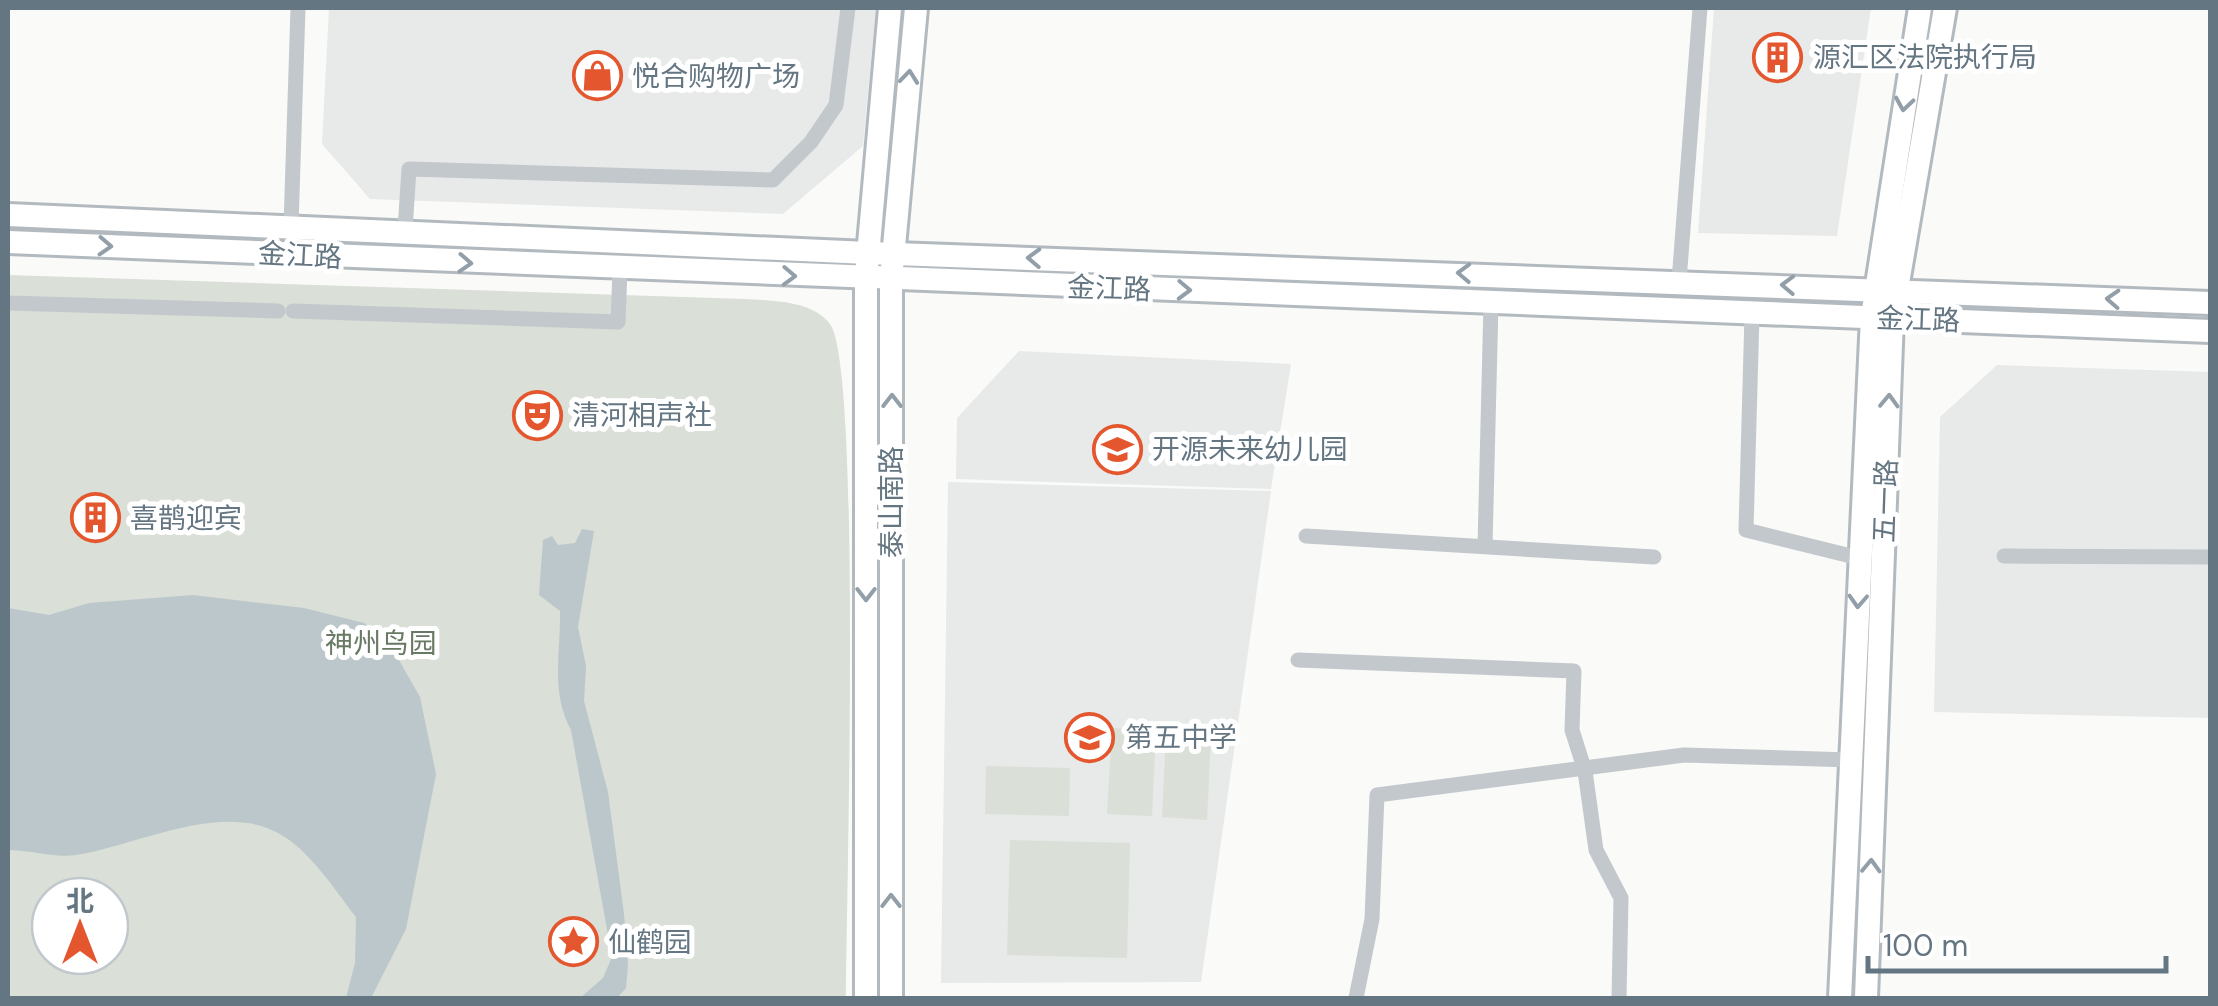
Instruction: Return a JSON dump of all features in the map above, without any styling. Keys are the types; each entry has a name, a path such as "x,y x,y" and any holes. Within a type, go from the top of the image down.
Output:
{"street":[{"path":"291,226 298,8"},
{"path":"404,260 409,169 774,180 810,142 836,105 848,8"},
{"name":"泰山南路","path":"866,998 866,278 890,8"},
{"name":"泰山南路","path":"891,998 891,279 916,8"},
{"path":"1679,281 1700,8"},
{"name":"五一路","path":"1840,998 1860,558 1885,288 1920,8"},
{"name":"五一路","path":"1885,288 1945,8"},
{"name":"金江路","path":"8,215 868,253 2210,303"},
{"name":"金江路","path":"8,242 620,270 2210,331"},
{"path":"1349,296 1351,269"},
{"path":"8,304 618,322 620,270"},
{"path":"1485,546 1491,303"},
{"path":"1752,314 1746,530 1860,558"},
{"name":"五一路","path":"1866,998 1882,317"},
{"path":"1306,536 1654,557"},
{"path":"2004,556 2210,557"},
{"path":"1298,660 1574,670 1572,730 1584,768 1596,850 1621,898 1619,998"},
{"path":"1356,998 1372,919 1377,795 1684,755 1851,760"}],"shaded area":[{"name":"悦合购物广场","path":"329,8 876,8 863,146 783,214 370,199 322,144"},
{"path":"1714,8 1871,8 1837,236 1698,233"},
{"name":"开源未来幼儿园","path":"1019,351 1291,364 1271,489 956,479 957,418"},
{"path":"1997,365 2210,372 2210,718 1934,712 1940,417"},
{"name":"第五中学","path":"948,482 1271,491 1201,982 941,983"},
{"path":"582,529 594,531 578,627 586,666 584,701 608,792 628,965 626,988 617,998 580,998 603,978 612,957 571,730 561,701 560,611 539,595 543,540 552,536 558,545 575,543"},
{"path":"193,595 304,608 364,623 387,639 420,697 436,774 406,929 371,998 346,998 355,963 356,917 311,860 278,833 255,824 230,822 177,829 76,855 8,850 8,608 49,615 89,603"}],"green space":[{"name":"神州鸟园","path":"8,275 745,299 802,306 822,316 830,324 840,362 846,435 850,643 846,998 8,998"},
{"path":"1112,728 1156,730 1152,816 1107,814"},
{"path":"1166,732 1211,734 1207,820 1162,817"},
{"path":"986,766 1070,768 1069,816 985,814"},
{"path":"1010,840 1130,843 1127,958 1007,955"}],"place":[{"name":"源汇区法院执行局","path":"1778,57"},
{"name":"悦合购物广场","path":"597,76"},
{"name":"清河相声社","path":"537,415"},
{"name":"开源未来幼儿园","path":"1117,449"},
{"name":"喜鹊迎宾","path":"95,518"},
{"name":"第五中学","path":"1090,737"},
{"name":"仙鹤园","path":"573,942"}]}
